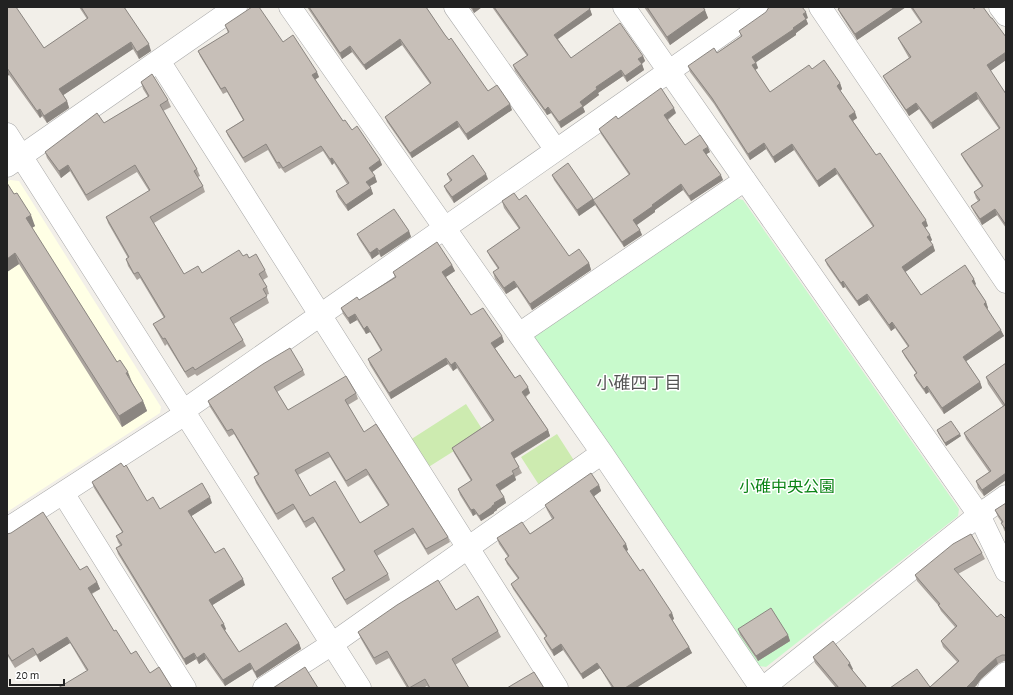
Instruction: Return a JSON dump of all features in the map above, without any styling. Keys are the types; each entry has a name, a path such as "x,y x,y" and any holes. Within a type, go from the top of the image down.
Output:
{"street":[{"path":"14,161 236,7"},
{"path":"290,7 602,453 762,688 979,515 1006,496"},
{"path":"454,7 556,150"},
{"path":"624,7 979,515 1006,571"},
{"path":"7,529 64,493 184,412 444,228 761,7"},
{"path":"820,7 1006,282"},
{"path":"1000,7 1006,15"},
{"path":"159,61 558,688"},
{"path":"7,134 14,161 184,412 360,688"},
{"path":"519,334 745,180"},
{"path":"264,688 332,644 602,453"},
{"path":"64,493 185,688"},
{"path":"989,688 1006,673"}],"shaded area":[{"path":"10,180 19,181 161,407 160,413 7,512 7,182"}],"green space":[{"name":"小碓中央公園","path":"735,198 743,200 959,509 958,516 766,667 754,665 534,342 536,333"},
{"path":"466,404 484,432 427,468 410,440"},
{"path":"557,434 575,462 539,485 521,457"}],"building":[{"path":"7,7 16,7 44,48 88,18 81,7 124,7 149,44 137,52 131,42 59,89 67,101 44,116 40,109 37,111 7,68"},
{"path":"252,7 259,7 283,42 293,35 317,72 312,75 343,121 345,120 352,130 357,126 380,160 369,168 375,176 366,182 371,188 346,205 336,191 349,183 332,158 330,159 321,146 283,168 279,162 277,163 266,144 243,158 226,131 244,120 225,87 221,89 198,51 229,32 225,25"},
{"path":"309,7 426,7 449,40 451,38 488,91 497,85 510,104 466,134 457,121 410,153 385,117 431,83 400,39 364,65 350,46 340,53"},
{"path":"494,7 589,7 590,9 554,35 571,58 620,23 643,56 638,59 642,64 625,76 621,70 596,87 597,89 580,102 583,106 559,122 548,107 545,110 513,65 528,55"},
{"path":"647,7 703,7 705,10 667,37"},
{"path":"769,7 802,7 806,12 803,14 806,19 793,28 794,29 752,57 756,63 752,65 770,92 809,65 812,69 824,60 840,83 837,86 855,112 849,116 876,155 880,153 926,220 922,223 930,235 927,237 933,245 902,267 921,295 965,265 974,279 972,281 986,302 984,304 1001,330 963,357 980,382 942,408 927,386 924,389 914,375 917,373 902,351 909,346 892,322 889,325 867,294 857,301 843,281 841,283 825,260 874,226 835,168 817,181 792,144 773,157 764,143 748,154 712,98 688,66 714,48 717,53 742,36 739,31 766,12"},
{"path":"841,7 895,7 855,34 838,9"},
{"path":"912,7 972,7 974,9 976,7 983,7 1006,37 1006,52 987,65 1006,94 1006,225 995,209 980,219 971,206 980,200 974,192 983,186 961,154 1000,128 976,92 931,123 916,103 906,110 883,76 911,57 898,38 922,22"},
{"path":"152,74 168,100 160,105 197,169 194,171 203,186 150,217 184,274 198,266 202,273 239,250 243,256 247,254 249,258 256,254 265,270 259,274 267,287 263,289 267,296 230,318 243,340 195,370 193,367 185,372 165,338 163,339 153,324 165,317 138,272 134,274 126,259 129,257 106,217 150,190 135,165 86,195 68,165 59,171 45,152 97,113 104,123 149,96 141,82"},
{"path":"661,88 674,108 664,115 685,145 700,135 708,147 703,150 721,175 689,196 681,184 633,220 640,230 622,242 593,200 630,174 599,129 616,116 618,119"},
{"path":"473,155 486,174 452,197 444,186 452,180 447,174"},
{"path":"568,163 593,199 577,210 552,175"},
{"path":"7,183 14,194 17,193 31,215 26,218 117,362 120,360 128,372 126,373 143,401 119,416 15,253 7,259"},
{"path":"514,193 519,200 526,195 569,256 579,249 589,263 530,304 514,281 504,288 493,272 499,268 487,251 520,228 502,201"},
{"path":"394,209 409,231 379,251 377,248 370,253 357,234"},
{"path":"437,242 452,265 442,272 471,315 483,308 502,336 491,343 515,378 520,375 528,387 522,392 548,430 511,453 519,467 512,471 514,474 496,485 504,497 494,503 495,504 492,507 479,516 474,509 471,510 458,489 472,480 452,448 494,420 455,362 451,365 446,358 389,393 368,359 382,350 367,326 364,329 355,314 348,318 341,308 357,297 359,300 396,277 393,272"},
{"path":"290,348 303,370 274,387 288,410 346,376 356,393 345,400 364,432 376,424 448,537 426,549 413,528 374,551 388,574 345,600 332,578 345,570 313,517 304,522 293,504 276,514 254,477 259,474 232,429 227,431 208,401 263,364","holes":["328,452 346,481 366,469 389,505 360,523 335,481 310,496 295,470"]},
{"path":"1006,363 1006,473 982,490 976,481 991,471 964,433 1005,405 986,377"},
{"path":"951,421 960,434 945,443 937,430"},
{"path":"121,463 124,467 126,465 147,501 153,497 160,509 202,483 210,497 188,511 215,553 224,548 243,579 209,600 224,624 221,625 239,652 286,623 299,643 255,672 250,663 223,680 204,653 197,658 194,653 184,659 116,548 122,545 116,536 123,532 92,482"},
{"path":"591,473 599,485 590,491 626,544 623,546 640,571 643,569 672,613 669,615 689,647 625,688 614,688 597,663 581,674 561,644 552,650 544,638 547,636 511,584 519,578 505,559 509,556 497,538 522,522 530,534 554,518 545,505"},
{"path":"1006,503 1006,530 1001,523 1003,522 995,510"},
{"path":"43,512 80,570 87,566 97,582 88,588 114,631 116,630 131,654 136,651 150,673 159,667 172,688 58,688 88,670 67,637 37,655 33,648 12,661 7,653 7,534 11,533"},
{"path":"971,534 982,553 954,569 997,617 1001,614 1006,619 1006,655 996,658 979,673 966,688 890,688 917,669 930,687 959,661 941,641 957,626 938,605 940,604 915,575 953,544"},
{"path":"438,580 456,610 478,596 498,631 452,659 469,688 430,688 425,679 409,688 387,651 374,658 358,632 397,605"},
{"path":"771,608 788,635 756,656 738,629"},
{"path":"833,641 850,663 848,665 867,688 839,688 813,657"},
{"path":"305,667 318,688 273,688"},
{"path":"534,672 544,688 507,688"}],"district":[{"name":"小碓四丁目","path":"639,383"}]}
